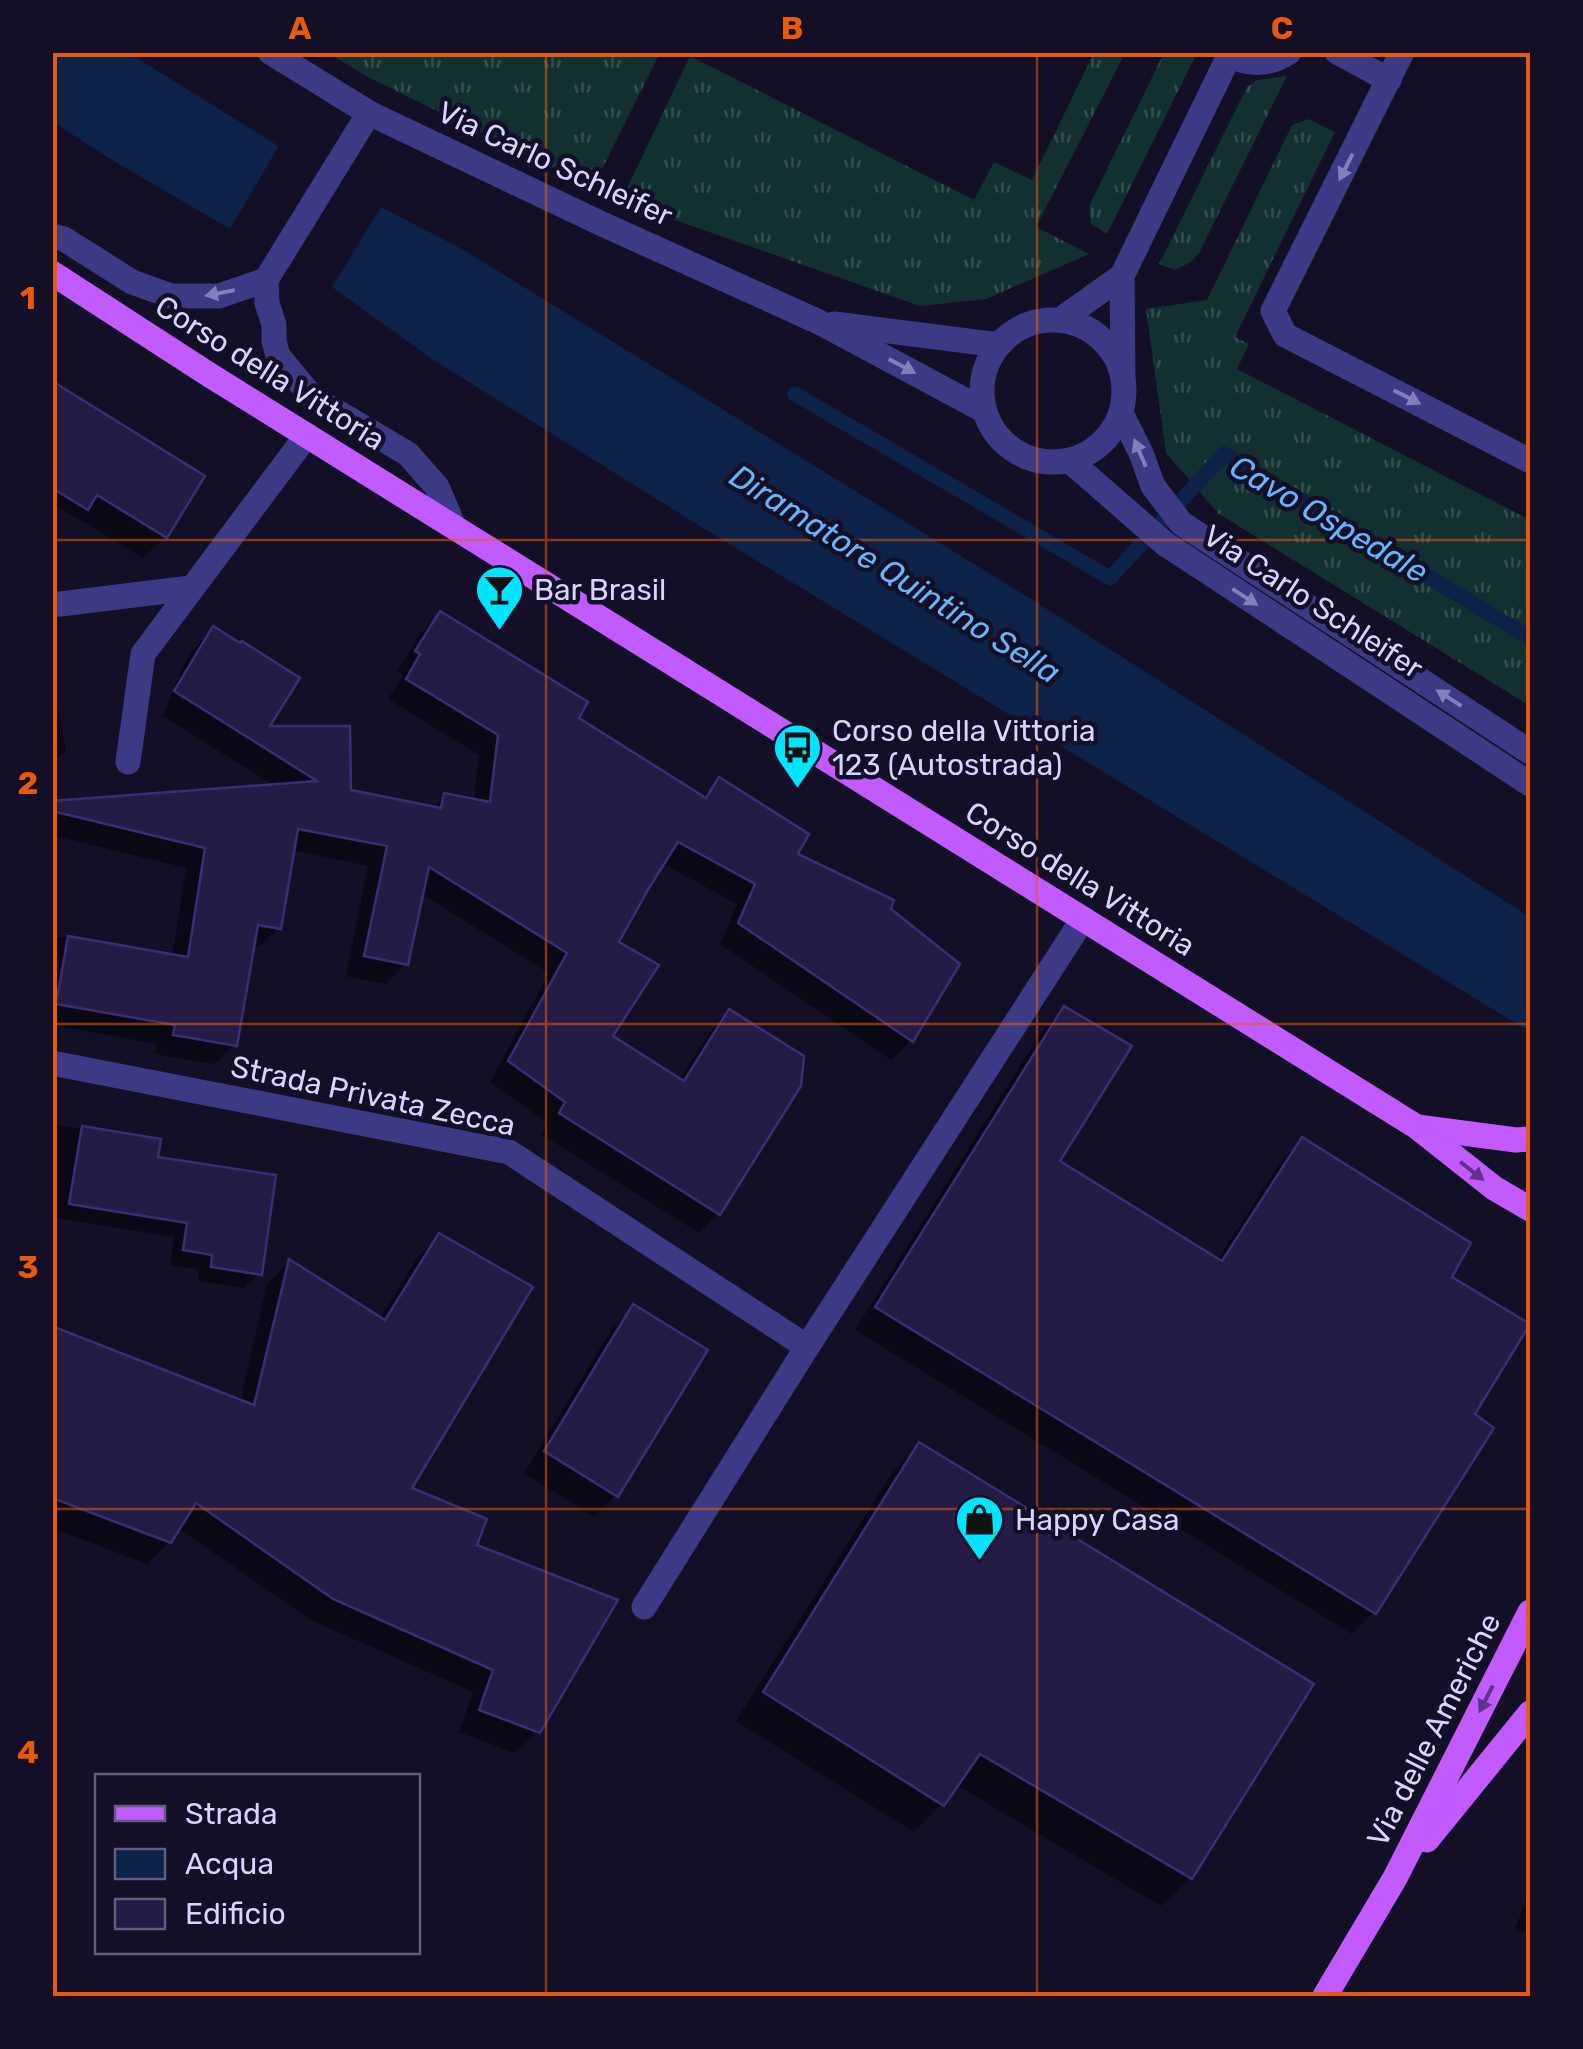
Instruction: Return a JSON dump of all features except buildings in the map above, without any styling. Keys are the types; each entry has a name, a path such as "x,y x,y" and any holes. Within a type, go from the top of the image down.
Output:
{"main road":[{"name":"Corso della Vittoria","path":"52,273 1416,1128 1494,1188 1530,1208"},
{"name":"Corso della Vittoria","path":"1416,1128 1530,1139"},
{"name":"Via delle Americhe","path":"1325,1996 1395,1878 1530,1612"},
{"name":"Via delle Americhe","path":"1395,1878 1530,1713"}],"street":[{"name":"Via Carlo Schleifer","path":"270,52 368,113 819,322"},
{"path":"1123,377 1115,356 1100,338 1082,326 1060,320 1037,322 1016,330 999,345 987,365 981,388 993,431 1008,448 1027,458 1048,463 1070,461 1102,443 1114,429 1124,394 1122,276 1227,54 1244,62 1262,64 1279,60 1289,52"},
{"path":"1336,52 1389,80"},
{"path":"1402,52 1273,311 1285,335 1530,460"},
{"path":"266,280 368,113"},
{"name":"Corso della Vittoria","path":"52,236 64,239 132,282 171,296 219,296 266,280 278,356 312,397 408,454 437,486 454,527"},
{"path":"1060,320 1122,276"},
{"path":"819,322 999,345"},
{"path":"819,322 985,412"},
{"name":"Via Carlo Schleifer","path":"1121,412 1158,493 1181,523 1530,752"},
{"path":"128,762 144,654 307,435"},
{"name":"Via Carlo Schleifer","path":"1070,461 1164,543 1530,784"},
{"path":"52,605 191,588"},
{"path":"644,1606 1083,919"},
{"name":"Strada Privata Zecca","path":"52,1063 509,1152 807,1347"}],"green space":[{"path":"328,53 660,53 593,187 368,77"},
{"path":"1094,53 1125,53 1036,227 1089,254 986,299 920,306 621,201 690,56 974,200 994,162 1032,180"},
{"path":"1164,53 1195,53 1195,57 1107,234 1091,224 1089,206"},
{"path":"1287,76 1199,253 1175,270 1159,264 1247,87 1257,80"},
{"path":"1309,119 1335,132 1235,337 1249,344 1237,369 1530,520 1530,706 1219,514 1166,453 1146,309 1207,300 1292,125"}],"water":[{"path":"52,53 129,53 280,147 230,229 53,122"},
{"name":"Diramatore Quintino Sella","path":"381,207 462,249 1031,599 1530,917 1530,1032 432,359 332,287"}],"pier":[{"path":"281,142 284,150 235,231 228,233"}],"waterway":[{"name":"Cavo Ospedale","path":"795,394 1110,578 1224,454 1530,638"}],"place":[{"name":"Bar Brasil","path":"499,632"},
{"name":"Corso della Vittoria 123 (Autostrada)","path":"797,790"},
{"name":"Happy Casa","path":"980,1562"}]}
